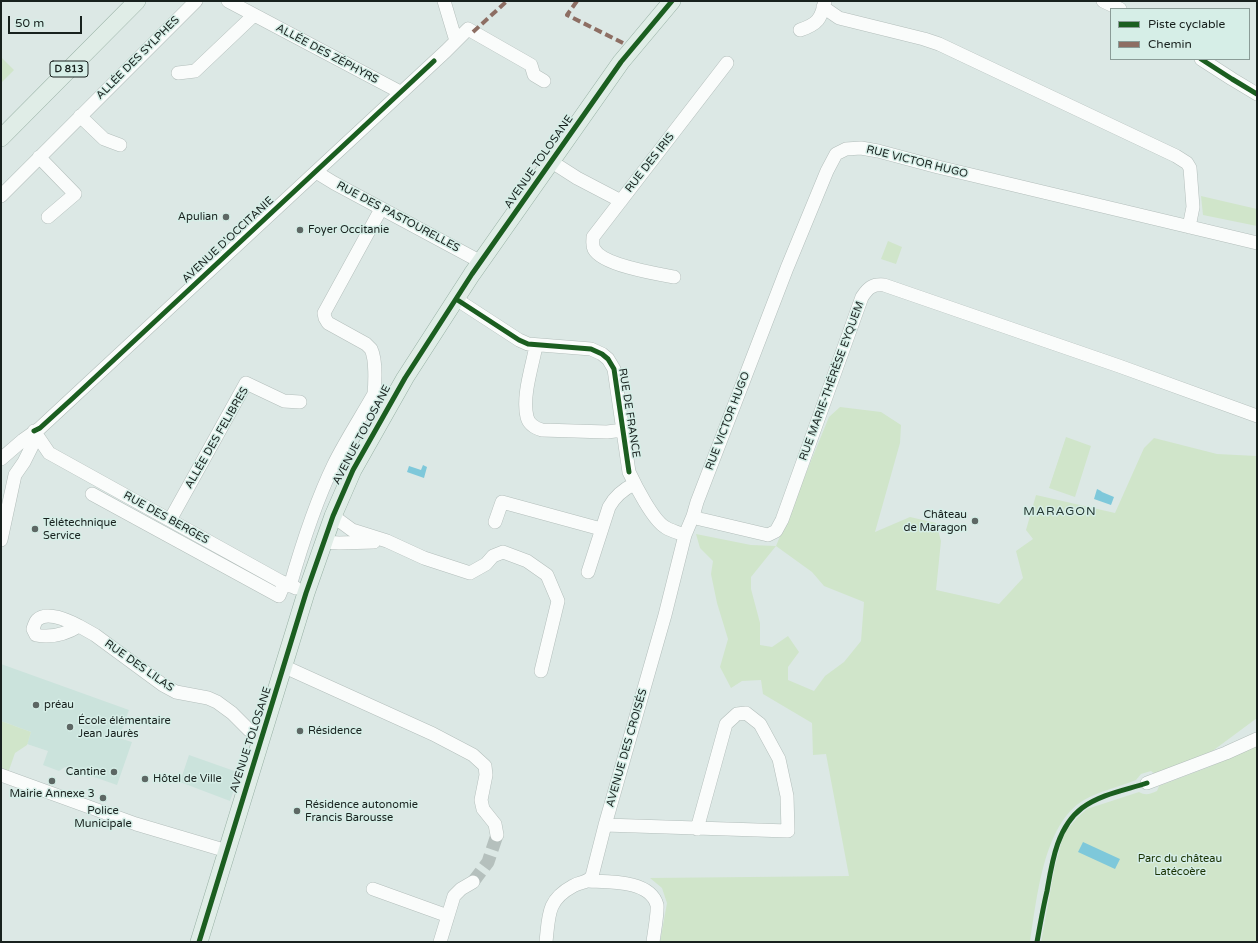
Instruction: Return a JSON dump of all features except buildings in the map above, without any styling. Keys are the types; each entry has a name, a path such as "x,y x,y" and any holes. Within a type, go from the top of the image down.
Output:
{"main road":[{"name":"D 813","path":"1,138 137,1"},
{"name":"AVENUE TOLOSANE","path":"199,942 262,736 285,667 306,593 333,516 353,470 377,425 419,354 456,298 621,62 672,1"}],"street":[{"name":"ALLÉE DES SYLPHES","path":"1,196 196,1"},
{"name":"ALLÉE DES ZÉPHYRS","path":"228,1 400,92"},
{"path":"444,1 456,41"},
{"path":"1103,1 1118,8"},
{"path":"800,30 816,23 820,17 824,4 840,18 939,44 1176,156 1187,163 1190,168 1193,207 1189,227"},
{"path":"178,73 195,71 254,15"},
{"name":"AVENUE D'OCCITANIE","path":"15,475 1,460 40,428 468,29 531,65 534,75 544,81"},
{"path":"1203,60 1257,94"},
{"name":"RUE DES IRIS","path":"552,162 577,178 621,201 727,63"},
{"path":"80,116 104,139 120,145"},
{"name":"RUE VICTOR HUGO","path":"686,535 697,502 789,264 827,171 836,154 846,149 862,148 878,151 938,167 1257,243"},
{"path":"39,157 75,194 48,217"},
{"name":"RUE DES PASTOURELLES","path":"316,172 481,262"},
{"path":"621,201 593,237 592,245 594,250 603,258 640,271 674,277"},
{"path":"287,585 325,483 335,462 374,394 375,385 371,349 366,344 328,323 324,313 381,208"},
{"name":"RUE MARIE-THÉRÈSE EYQUEM","path":"693,516 754,533 768,535 776,531 782,520 862,297 867,289 875,284 884,285 1119,366 1257,416"},
{"name":"RUE DE FRANCE","path":"456,298 519,340 528,344 536,346 591,349 602,354 608,359 614,369 629,472 634,484 652,513 664,527 686,535"},
{"path":"536,346 526,393 527,417 534,428 542,430 607,432 623,430"},
{"name":"ALLÉE DES FELIBRES","path":"170,520 246,383 284,401 300,402"},
{"path":"24,462 33,456 48,453 34,432"},
{"path":"1,540 15,475 32,446 34,432"},
{"name":"RUE DES BERGES","path":"48,453 287,585 306,593"},
{"path":"588,572 609,506 613,499 634,484"},
{"name":"RUE DES BERGES","path":"92,494 279,596 287,585"},
{"path":"495,522 502,502 601,529"},
{"path":"333,516 352,530 387,542 424,558 470,573 486,564 493,556 503,552 527,561 547,575 558,601 541,671"},
{"name":"AVENUE DES CROISÉS","path":"589,881 592,876 605,824 666,615 686,535"},
{"path":"324,542 339,544 387,542"},
{"name":"RUE DES LILAS","path":"79,626 95,635 163,685 176,692 208,698 217,702 232,713 249,730 262,736"},
{"path":"285,667 433,734 473,755 485,766 486,775 481,800 483,809 495,824 497,835"},
{"path":"605,824 697,829 788,831 787,796 779,758 760,724 746,713 737,714 726,724 697,829"},
{"path":"1147,783 1226,753 1257,739"},
{"path":"1,775 140,825 227,851"},
{"path":"546,942 551,906 558,896 575,885 589,881 635,885 650,892 657,906 653,942"},
{"path":"440,942 454,896 473,882"},
{"path":"373,889 448,916"}],"shaded area":[{"name":"École élémentaire Jean Jaurès","path":"1,664 129,710 119,738 132,742 117,785 65,767 59,771 43,765 48,751 27,744 31,732 1,721"},
{"path":"189,755 240,773 230,801 180,782"}],"green space":[{"path":"1,57 14,70 1,83"},
{"path":"1201,196 1257,209 1257,226 1203,215"},
{"path":"888,241 902,247 896,264 881,259"},
{"path":"840,407 881,412 901,425 900,443 875,532 910,517 936,523 941,541 936,590 999,604 1023,578 1016,551 1033,539 1026,530 1036,495 1115,513 1144,448 1154,438 1217,454 1257,456 1257,718 1203,758 1155,774 1151,771 1141,774 1136,780 1096,794 1084,800 1070,811 1059,826 1044,864 1039,885 1030,942 660,942 667,903 662,888 650,878 849,876 826,754 813,755 812,723 763,694 761,680 742,681 731,688 720,667 728,639 717,603 711,574 713,561 700,548 696,534 751,545 776,546 829,417","holes":["776,546 812,572 824,586 864,602 861,641 844,662 825,676 814,691 788,680 788,667 799,652 788,636 772,647 760,645 760,623 751,589 751,577"]},
{"path":"1066,437 1091,446 1075,497 1049,488"},
{"path":"1,721 31,732 27,745 15,753 8,773 1,770"},
{"name":"Parc du château Latécoère","path":"1257,746 1257,942 1041,942 1055,866 1062,840 1066,831 1078,817 1087,809 1139,792 1146,794 1152,793 1157,791 1159,786 1209,767"}],"water":[{"path":"423,465 427,467 424,478 407,472 409,466 421,470"},
{"path":"1097,489 1114,497 1111,505 1094,499"},
{"path":"1083,842 1120,859 1115,869 1078,852"}],"tunnel":[{"path":"473,882 488,862 497,835"}],"marked path":[{"path":"473,32 507,1"},
{"path":"577,1 567,15 623,43"}],"cycle path":[{"path":"199,942 306,593 333,516 353,470 405,378 472,274 621,62 672,1"},
{"path":"1203,60 1257,94"},
{"path":"34,431 40,428 73,398 434,61"},
{"path":"456,299 519,340 528,344 591,349 602,354 608,359 614,369 629,472"},
{"path":"1037,942 1054,857 1061,835 1067,825 1074,816 1089,803 1105,796 1147,783"}],"place":[{"name":"Apulian","path":"226,217"},
{"name":"Foyer Occitanie","path":"300,230"},
{"name":"Château de Maragon","path":"975,521"},
{"name":"Télétechnique Service","path":"35,529"},
{"name":"préau","path":"36,705"},
{"name":"École élémentaire Jean Jaurès","path":"70,727"},
{"name":"Résidence","path":"300,731"},
{"name":"Cantine","path":"114,772"},
{"name":"Hôtel de Ville","path":"145,779"},
{"name":"Mairie Annexe 3","path":"52,781"},
{"name":"Police Municipale","path":"103,798"},
{"name":"Résidence autonomie Francis Barousse","path":"297,811"}],"district":[{"name":"MARAGON","path":"1060,512"}]}
